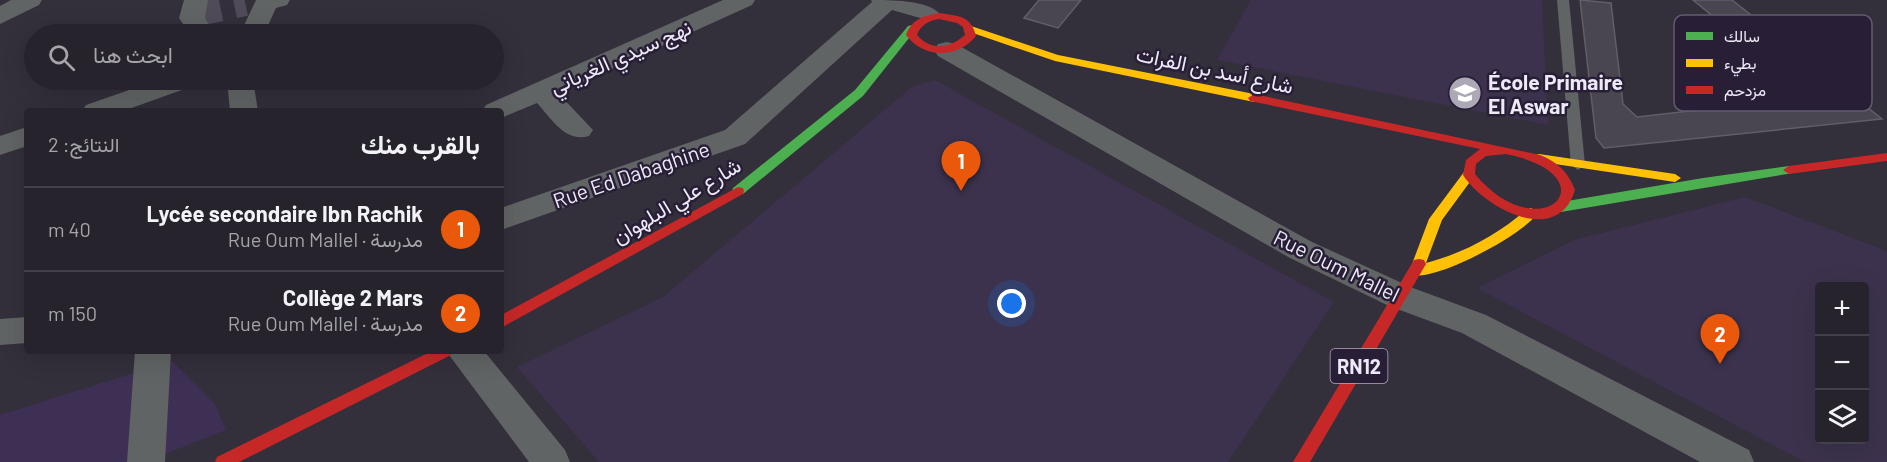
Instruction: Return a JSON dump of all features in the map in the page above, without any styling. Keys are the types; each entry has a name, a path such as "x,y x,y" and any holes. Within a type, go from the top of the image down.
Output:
{"street":[{"path":"0,16 30,0"},
{"path":"196,0 192,18 196,24"},
{"name":"نهج سيدي الغرياني","path":"503,108 541,92 696,9 743,0"},
{"path":"887,0 925,16 950,17 969,23 1055,58"},
{"name":"Rue Ed Dabaghine","path":"504,218 735,137 887,0"},
{"path":"255,24 262,1"},
{"path":"925,16 911,35 920,46 941,52 987,51 1055,58"},
{"path":"859,93 925,16"},
{"path":"941,52 967,42 969,23"},
{"name":"Rue Oum Mallel","path":"941,52 1301,250 1409,284 1474,324 1735,462"},
{"name":"شارع أسد بن الفرات","path":"1055,58 1366,121"},
{"path":"859,93 889,77"},
{"path":"104,108 155,90"},
{"path":"241,90 244,108"},
{"path":"541,92 579,130"},
{"name":"شارع علي البلهوان","path":"504,320 738,191 859,93"},
{"path":"1366,121 1539,159 1703,182"},
{"path":"1366,121 1417,146"},
{"path":"0,146 24,137"},
{"path":"1409,284 1436,219 1475,156 1483,152 1506,150"},
{"path":"1465,170 1474,185 1492,200 1515,210 1532,213 1548,212 1561,207 1703,182 1887,158"},
{"path":"1539,159 1551,166 1568,183 1570,193 1567,201 1561,207"},
{"path":"1409,284 1441,265 1491,245 1509,235 1532,213"},
{"name":"RN12","path":"1301,462 1409,284"},
{"path":"0,332 24,330"},
{"path":"146,462 153,354"},
{"path":"223,462 440,354"},
{"path":"466,354 551,462"}],"lane":[{"path":"1563,0 1578,165"}],"shaded area":[{"name":"École Primaire El Aswar","path":"1251,0 1542,0 1548,125 1217,60"},
{"path":"935,80 1334,302 1228,462 599,462 517,367 663,297 913,86"},
{"path":"1745,197 1887,251 1887,462 1805,462 1477,288 1574,240"},
{"path":"172,361 215,404 226,430 145,462 0,462 0,415"}],"building":[{"path":"1039,0 1081,0 1058,28 1024,18"},
{"path":"1580,0 1611,3 1623,104 1637,117 1690,111 1872,111 1882,119 1604,148 1596,138"},
{"path":"1693,0 1732,0 1751,15 1711,15"}],"tunnel":[{"path":"193,13 245,2"}],"traffic: fast":[{"path":"738,191 859,93 912,28"},
{"path":"1561,207 1703,182 1789,170"}],"traffic: slow":[{"path":"971,29 1055,58 1254,98"},
{"path":"1539,158 1675,178"},
{"path":"1419,264 1436,219 1469,175"},
{"path":"1416,271 1448,262 1491,243 1531,213"}],"traffic: jam":[{"path":"939,16 960,20 968,25 971,36 957,47 940,50 924,47 911,35 913,30 922,21 939,16"},
{"path":"1254,98 1506,150"},
{"path":"1506,150 1535,157 1552,166 1565,180 1569,190 1565,203 1553,211 1527,214 1513,210 1488,195 1469,175 1470,163 1483,152 1506,150"},
{"path":"1789,170 1887,157"},
{"path":"504,320 738,191"},
{"path":"1301,462 1419,264"},
{"path":"223,462 440,354"}],"place":[{"name":"École Primaire El Aswar","path":"1465,93"},
{"name":"Lycée secondaire Ibn Rachik","path":"961,191"},
{"name":"Collège 2 Mars","path":"1720,364"}]}
